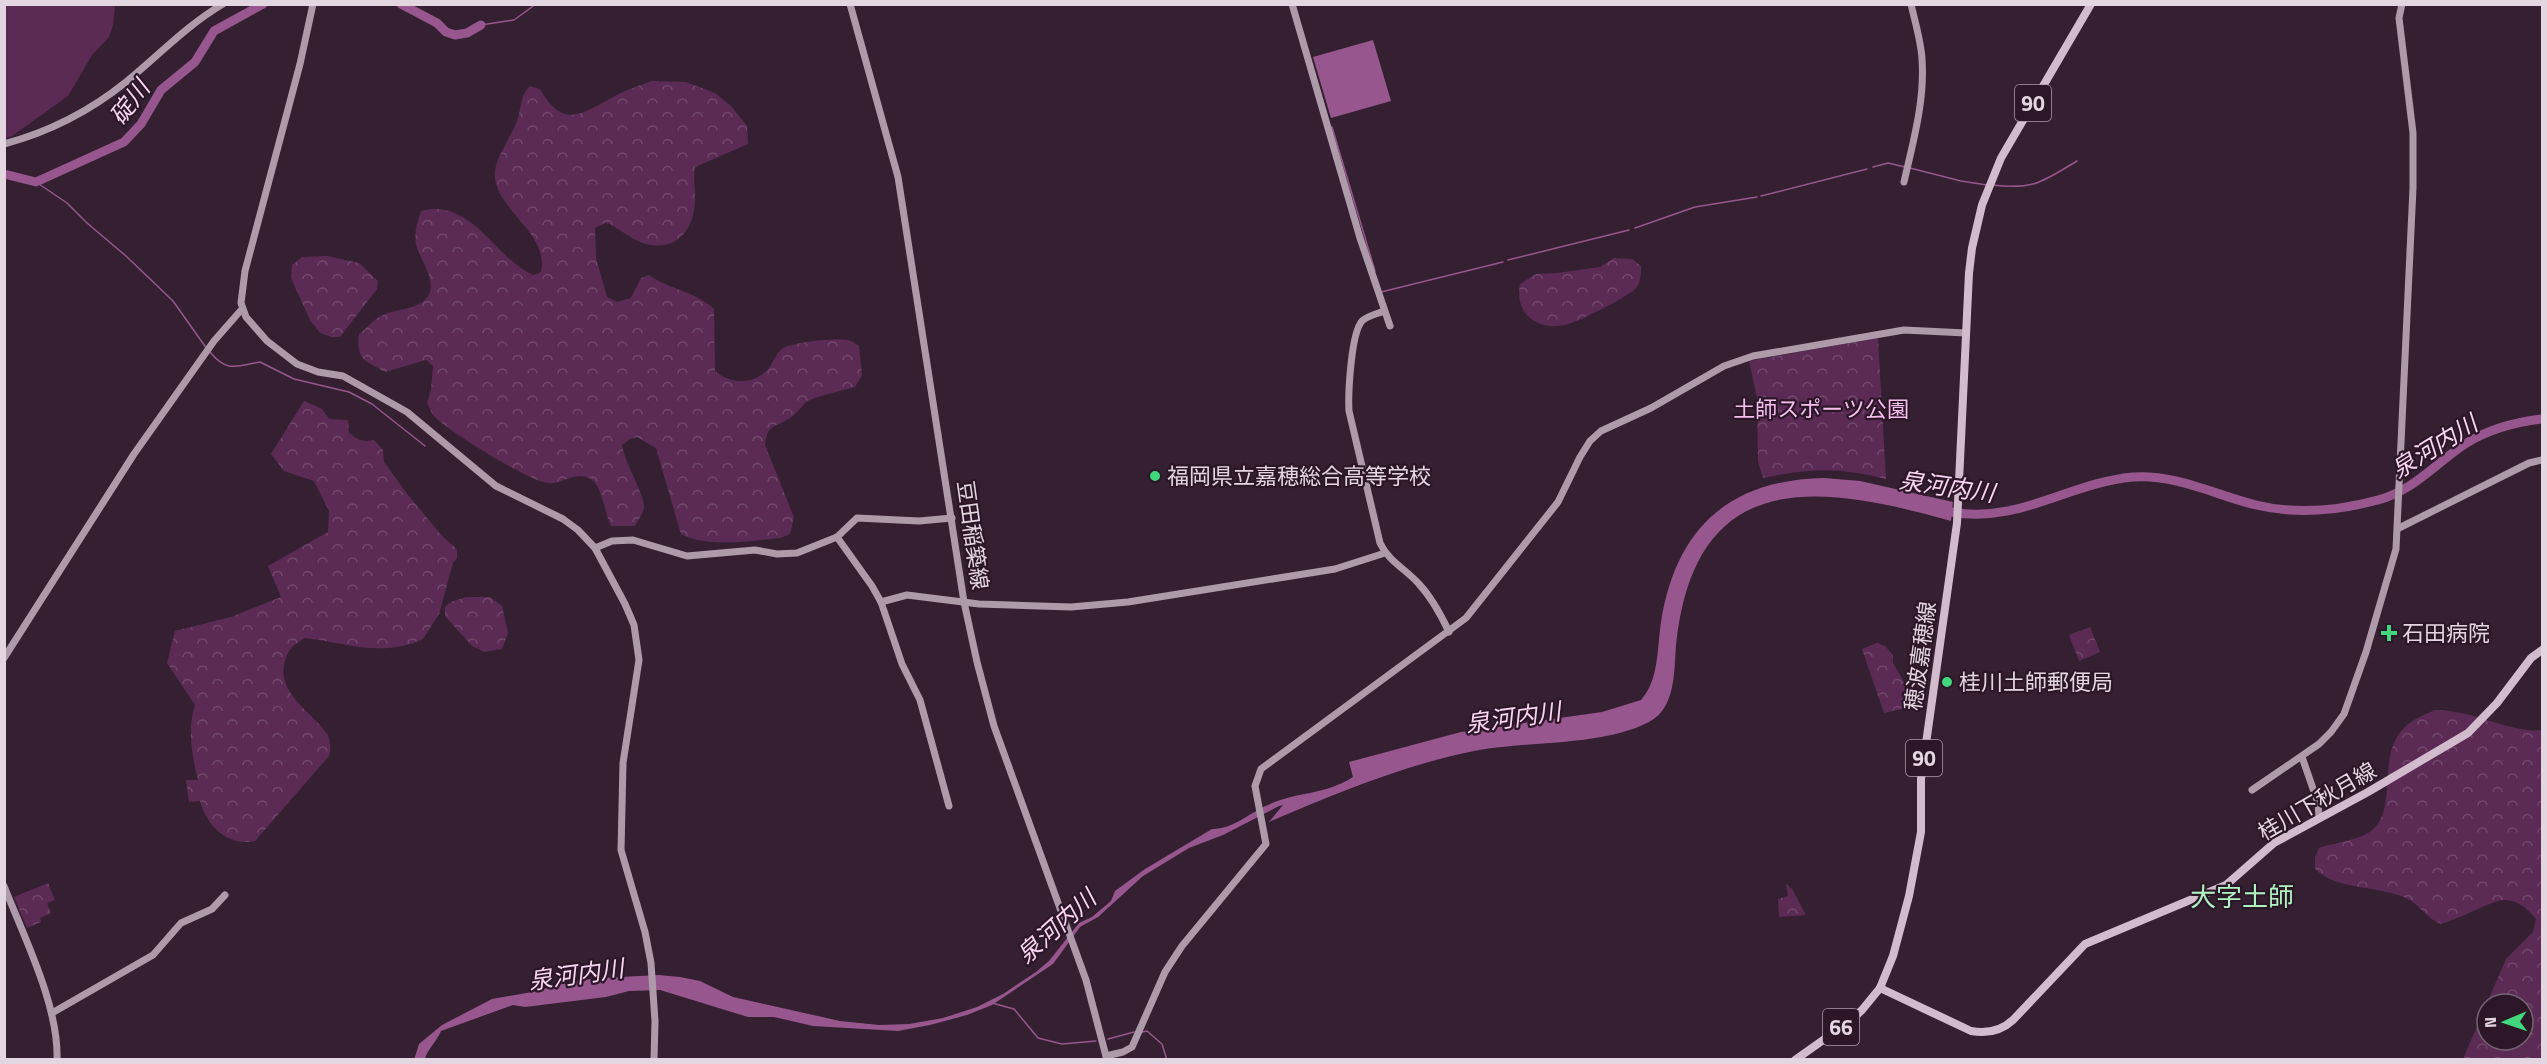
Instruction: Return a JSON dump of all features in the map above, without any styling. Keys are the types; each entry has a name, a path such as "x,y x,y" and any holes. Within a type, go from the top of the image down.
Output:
{"main road":[{"name":"90","path":"1966,333 1972,248 1990,183 2001,158 2091,4"},
{"name":"穂波嘉穂線","path":"1880,988 1893,956 1904,917 1921,832 1921,779 1957,524 1966,333"},
{"name":"桂川下秋月線","path":"1880,988 1971,1031 1985,1032 2002,1028 2013,1020 2085,944 2226,885 2274,843 2468,733 2497,703 2531,658 2542,650"},
{"name":"66","path":"1795,1059 1850,1021 1880,988"}],"street":[{"path":"4,144 45,131 93,106 125,83 192,24 223,4"},
{"path":"313,4 300,64 245,271 242,309 251,325 282,355 318,372 343,376 408,412 496,486 562,519 578,530 595,548 625,604 638,644 639,660 624,763 621,850 645,932 651,966 654,1059"},
{"name":"豆田稲築線","path":"850,4 898,177 964,602 976,662 994,726 1095,1009 1106,1058"},
{"path":"1292,4 1357,227 1390,326"},
{"path":"1904,182 1922,99 1921,47 1911,4"},
{"path":"2252,790 2302,757 2331,732 2349,703 2396,549 2399,528 2412,228 2413,140 2399,18 2402,4"},
{"path":"4,658 134,453 214,341 242,309"},
{"path":"1384,311 1366,319 1358,327 1348,392 1349,411 1375,528 1385,552 1427,594 1449,632"},
{"path":"1106,1058 1132,1047 1155,991 1180,949 1264,847 1266,839 1257,798 1256,777 1264,766 1449,632 1479,603 1558,502 1590,441 1612,425 1651,408 1724,366 1753,356 1904,330 1966,333"},
{"path":"2399,528 2529,463 2542,460"},
{"path":"595,548 612,541 633,540 687,556 755,550 777,554 797,553 837,537 857,518 919,521 952,518"},
{"path":"837,537 881,602 902,664 920,700 949,806"},
{"path":"881,602 907,595 964,602 1071,607 1128,602 1335,569 1385,552"},
{"path":"2302,757 2318,803 2319,817"},
{"path":"4,886 52,1013 58,1045 57,1059"},
{"path":"52,1013 153,955 180,923 212,909 225,895"}],"green space":[{"path":"5,4 115,4 113,26 109,37 92,55 68,96 12,136 5,138"},
{"path":"651,81 686,82 715,93 731,106 747,126 748,144 695,167 693,216 684,234 677,240 668,244 646,244 610,224 605,223 595,228 596,258 607,297 617,302 631,298 641,278 649,275 707,303 714,309 715,371 735,381 750,380 763,374 776,355 787,346 816,341 846,340 859,346 862,375 855,387 809,400 793,416 772,428 768,433 765,445 794,517 790,534 780,538 716,542 703,541 681,534 656,448 637,437 622,445 642,496 644,508 635,526 611,526 598,488 592,480 581,476 554,483 538,480 489,454 454,432 433,415 427,403 431,390 433,366 426,360 385,372 363,359 359,350 359,334 375,320 386,314 415,306 425,300 429,294 430,281 415,238 421,211 439,209 454,213 481,231 519,266 533,275 541,272 541,257 537,244 502,197 496,184 495,171 501,153 516,124 526,90 530,86 540,89 557,110 566,114 575,114 594,108 621,93"},
{"path":"327,256 359,263 378,281 377,289 340,337 320,333 310,320 291,278 292,265 302,257"},
{"path":"1614,258 1632,259 1641,266 1637,287 1622,298 1565,325 1545,325 1530,318 1524,311 1519,294 1520,284 1536,274 1600,267"},
{"name":"土師スポーツ公園","path":"1878,338 1886,479 1854,472 1824,470 1763,478 1758,461 1757,398 1749,361"},
{"path":"304,401 322,409 329,419 348,420 349,433 358,439 374,440 383,450 384,462 408,495 442,536 457,549 457,558 453,563 439,614 423,639 393,648 364,648 305,638 290,650 283,672 285,683 297,701 327,734 330,745 329,756 255,841 236,841 220,833 214,827 200,801 189,802 186,780 198,780 192,752 191,733 195,705 167,663 175,631 231,617 281,597 268,566 328,532 329,511 314,481 284,471 271,454"},
{"path":"466,597 490,597 502,606 508,633 502,649 484,652 472,646 445,616 445,607 451,602"},
{"path":"2090,627 2100,652 2079,661 2069,635"},
{"path":"1877,643 1885,646 1893,655 1893,663 1905,684 1906,708 1884,713 1862,649"},
{"path":"2435,710 2448,711 2518,728 2542,730 2542,1059 2463,1059 2475,1031 2475,1052 2535,1052 2535,992 2492,992 2506,959 2533,932 2536,919 2526,909 2514,901 2504,900 2441,924 2408,899 2335,881 2315,869 2315,857 2319,848 2360,837 2371,831 2379,822 2384,810 2388,768 2395,741 2406,726"},
{"path":"48,883 55,900 47,903 51,913 40,918 41,922 27,928 14,897"},
{"path":"1786,884 1792,889 1806,915 1779,917 1778,899 1788,896"}],"shaded area":[{"path":"1373,40 1391,101 1331,118 1313,57"},
{"path":"1824,478 1860,481 1953,502 1951,521 1854,499 1810,497 1770,502 1736,518 1708,545 1688,587 1676,645 1672,688 1664,708 1649,722 1631,730 1589,739 1499,747 1425,763 1372,780 1269,822 1283,805 1279,806 1223,835 1189,848 1143,876 1098,917 1080,927 1053,964 992,1005 967,1015 898,1031 813,1026 774,1017 748,1017 660,990 629,991 606,997 525,1007 513,1005 441,1031 425,1059 414,1060 419,1044 442,1025 492,999 538,991 564,982 601,978 659,975 680,977 700,981 733,997 840,1021 879,1025 909,1024 943,1018 977,1007 1003,994 1036,972 1049,961 1079,923 1092,917 1111,901 1115,891 1145,869 1212,829 1234,824 1261,808 1289,797 1321,791 1342,783 1353,777 1349,762 1461,732 1602,712 1641,700 1654,674 1668,589 1679,560 1694,536 1712,516 1735,500 1761,488 1790,481"}],"waterway":[{"name":"碇川","path":"4,174 36,182 124,142 141,124 161,90 195,62 214,31 263,4"},
{"name":"碇川","path":"401,4 437,23 446,32 455,35 467,33 481,25"},
{"path":"481,25 514,20 536,4"},
{"path":"1332,127 1375,271"},
{"path":"1992,185 2018,186 2037,183 2077,161"},
{"path":"1873,167 1888,163 1905,167"},
{"path":"1910,168 1987,185"},
{"path":"1761,196 1867,169"},
{"path":"36,182 67,203 173,301 207,349"},
{"path":"1635,228 1695,207 1757,197"},
{"path":"1508,260 1629,230"},
{"path":"1381,292 1503,262"},
{"path":"210,352 216,359 227,365 239,366 260,362 294,379 349,392 372,404 425,446"},
{"name":"泉河内川","path":"1951,512 1976,514 2022,508 2087,487 2133,477 2180,482 2271,508 2302,511 2347,507 2391,496 2424,476 2454,451 2483,435 2522,422 2542,419"},
{"path":"992,1003 1014,1009 1038,1038 1062,1044 1096,1041"},
{"path":"1142,1032 1147,1031 1162,1044 1167,1060"},
{"path":"1108,1039 1134,1032"}],"place":[{"name":"福岡県立嘉穂総合高等学校","path":"1155,476"},
{"name":"石田病院","path":"2389,633"},
{"name":"桂川土師郵便局","path":"1947,682"}],"district":[{"name":"大字土師","path":"2242,896"}]}
